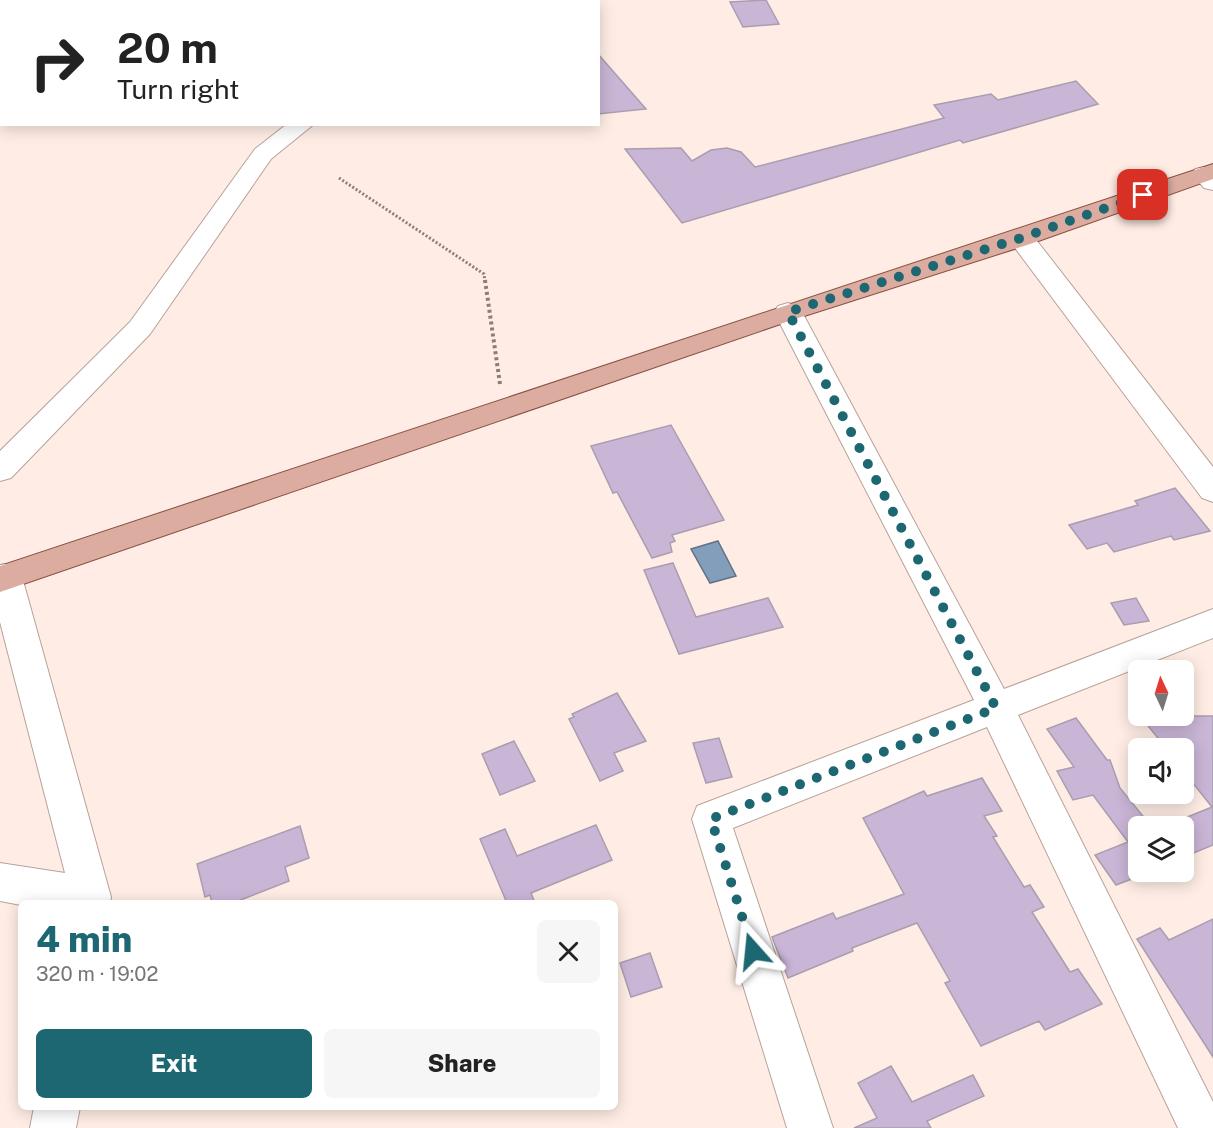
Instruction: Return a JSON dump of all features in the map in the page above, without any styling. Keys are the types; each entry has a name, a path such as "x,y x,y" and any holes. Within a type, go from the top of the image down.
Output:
{"main road":[{"path":"2,578 788,312 1210,176"}],"street":[{"path":"0,470 140,328 264,154 300,126"},
{"path":"1021,238 1213,490"},
{"path":"788,312 996,708 1202,1128"},
{"path":"0,882 91,900 2,578"},
{"path":"810,1128 711,819 1213,623"},
{"path":"53,1128 56,1110"}],"path":[{"path":"339,178 484,274 503,408"}],"water":[{"path":"718,541 736,576 710,583 691,549"}],"building":[{"path":"766,0 779,24 743,27 730,2"},
{"path":"600,56 646,109 600,114"},
{"path":"1076,81 1098,104 963,143 960,140 682,223 625,149 681,148 692,161 711,150 727,148 741,152 755,167 944,118 934,105 991,94 998,100"},
{"path":"671,425 724,520 672,535 675,541 670,543 672,552 652,558 617,492 613,493 591,446"},
{"path":"1175,488 1210,531 1174,540 1171,536 1114,552 1107,543 1087,549 1069,525 1138,505 1135,501"},
{"path":"673,563 696,617 768,598 783,627 679,654 644,570"},
{"path":"1136,598 1149,621 1124,625 1111,603"},
{"path":"617,693 646,741 614,753 623,771 600,781 569,719 574,717 572,714"},
{"path":"1194,716 1213,716 1213,845 1194,853 1194,816 1190,816 1212,807 1194,784 1194,738 1158,738 1148,726 1194,726"},
{"path":"1076,718 1107,760 1110,760 1120,788 1128,798 1128,804 1133,804 1143,816 1128,816 1128,842 1093,795 1073,800 1057,771 1074,767 1047,729"},
{"path":"719,738 732,777 706,783 693,743"},
{"path":"514,741 535,781 500,795 482,754"},
{"path":"982,778 1002,811 984,816 997,836 993,837 1024,887 1030,885 1044,907 1032,912 1070,972 1078,969 1102,1004 1045,1030 1039,1021 981,1046 945,983 950,981 917,923 852,948 853,951 788,978 772,937 833,913 836,919 904,894 863,818 924,791 927,796"},
{"path":"596,825 612,860 531,893 534,900 506,900 480,839 505,829 517,856"},
{"path":"300,826 309,858 285,867 289,881 241,900 211,900 210,895 205,897 197,864"},
{"path":"1128,842 1128,880 1116,885 1095,855"},
{"path":"1213,919 1213,1057 1137,939 1160,928 1169,940"},
{"path":"650,953 662,987 631,997 620,963"},
{"path":"891,1066 912,1102 973,1075 984,1096 927,1121 931,1128 854,1128 877,1118 858,1083"}],"route":[{"path":"753,951 711,819 996,708 788,312 1021,238 1143,195"}]}
